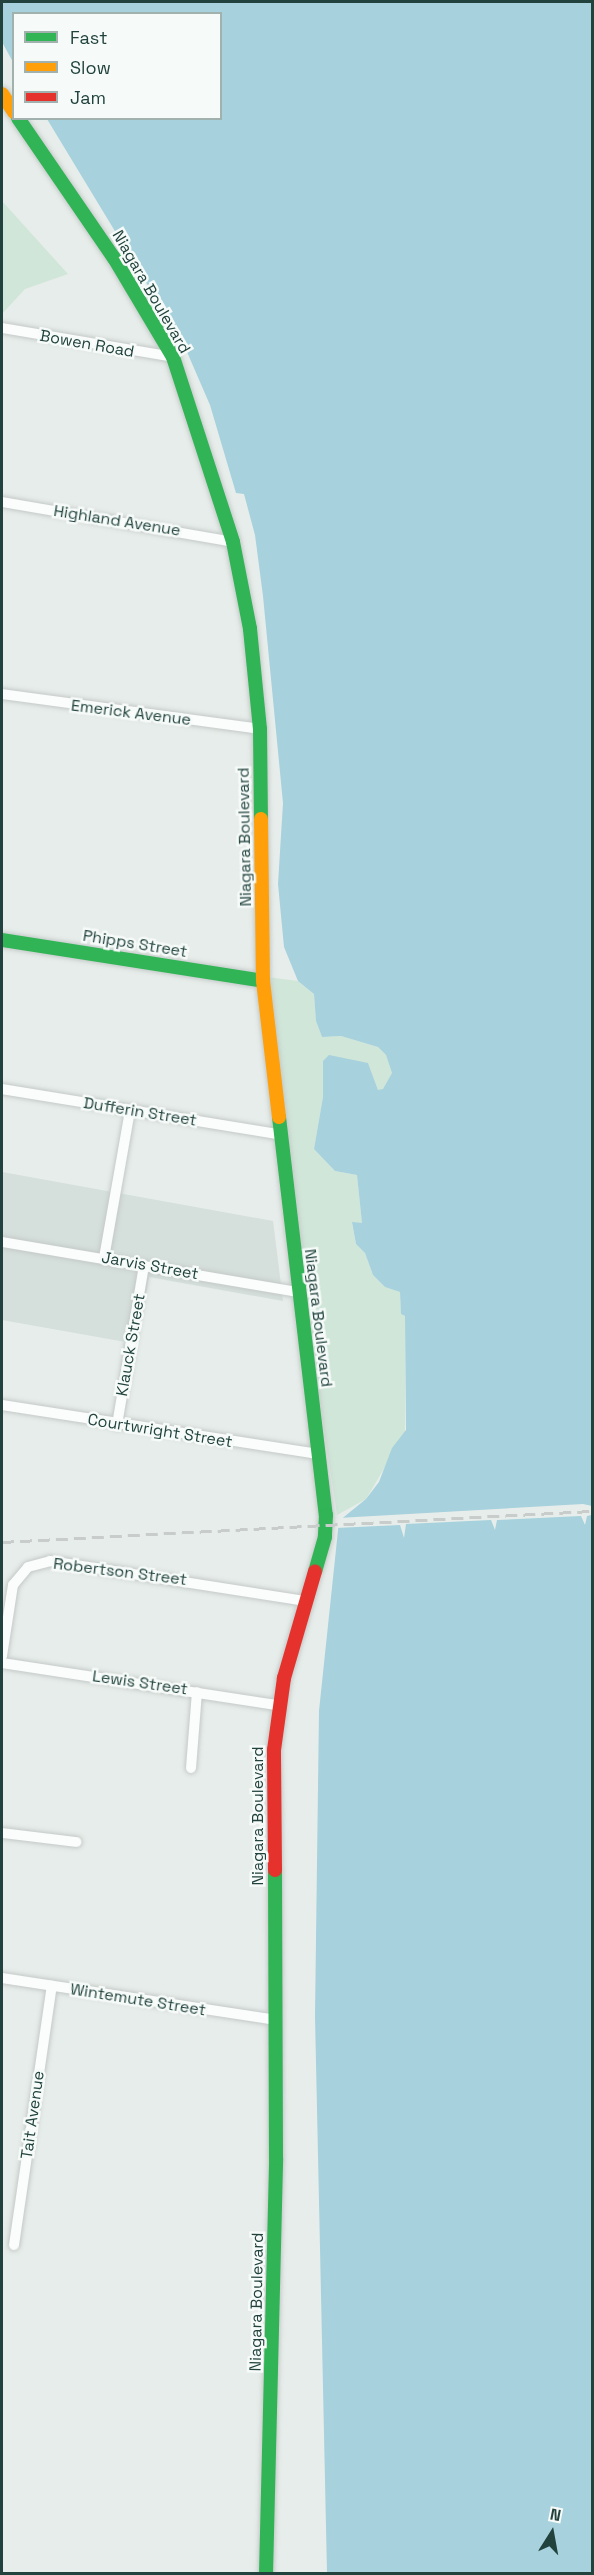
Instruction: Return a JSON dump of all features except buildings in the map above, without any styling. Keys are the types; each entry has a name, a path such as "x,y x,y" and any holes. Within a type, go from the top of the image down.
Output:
{"main road":[{"path":"2,94 12,109"},
{"name":"Niagara Boulevard","path":"19,120 114,258 173,357 233,542 250,629 260,729 262,981 278,1134 318,1454 325,1536 278,1705 274,1750 275,2238 266,2574"},
{"name":"Phipps Street","path":"2,940 262,981"}],"street":[{"name":"Bowen Road","path":"2,328 173,357"},
{"name":"Highland Avenue","path":"2,502 233,542"},
{"name":"Emerick Avenue","path":"2,694 260,729"},
{"name":"Dufferin Street","path":"2,1089 278,1134"},
{"path":"104,1258 130,1110"},
{"name":"Jarvis Street","path":"2,1242 298,1292"},
{"name":"Klauck Street","path":"117,1425 144,1266"},
{"name":"Courtwright Street","path":"2,1405 117,1425 318,1454"},
{"name":"Robertson Street","path":"2,1656 12,1585 28,1566 50,1561 306,1601"},
{"name":"Lewis Street","path":"2,1663 278,1705"},
{"path":"191,1768 197,1692"},
{"path":"2,1833 76,1842"},
{"name":"Wintemute Street","path":"2,1978 275,2020"},
{"name":"Tait Avenue","path":"14,2245 52,1986"}],"shaded area":[{"path":"2,1172 273,1221 283,1301 149,1277 137,1344 2,1320"}],"green space":[{"path":"2,201 68,274 25,289 2,314"},
{"path":"267,977 298,981 314,994 316,1021 322,1037 341,1036 378,1047 386,1055 392,1073 383,1090 378,1090 368,1063 323,1061 323,1097 314,1149 335,1171 357,1175 362,1223 352,1223 356,1244 365,1253 373,1275 385,1287 400,1292 401,1314 405,1316 405,1433 366,1499 337,1515 309,1331"}],"water":[{"path":"2,2 592,2 592,2573 327,2573 315,2016 319,1711 339,1521 366,1499 379,1482 392,1448 406,1430 405,1316 401,1314 400,1292 385,1287 373,1275 365,1253 356,1244 352,1222 362,1223 357,1175 335,1171 314,1149 323,1097 323,1061 329,1055 368,1063 378,1090 383,1089 392,1073 386,1055 378,1047 341,1036 322,1037 316,1021 314,994 298,981 284,947 278,884 283,803 263,596 255,535 244,494 236,493 210,405 184,345 48,120 222,120 222,12 12,12 12,60 2,42"}],"pier":[{"path":"583,1504 592,1506 592,1515 587,1516 585,1525 581,1516 497,1520 495,1530 491,1520 406,1524 404,1538 400,1525 336,1528 338,1518"}],"railway":[{"path":"2,1542 592,1511"}],"traffic: fast":[{"path":"19,120 114,258 173,357 233,542 250,629 260,729 261,819"},
{"path":"2,940 263,981"},
{"path":"279,1117 326,1515 325,1537 315,1571"},
{"path":"266,2574 276,2158 275,1870"}],"traffic: slow":[{"path":"2,94 12,109"},
{"path":"261,819 263,981 279,1117"}],"traffic: jam":[{"path":"275,1870 274,1750 284,1678 315,1571"}]}
